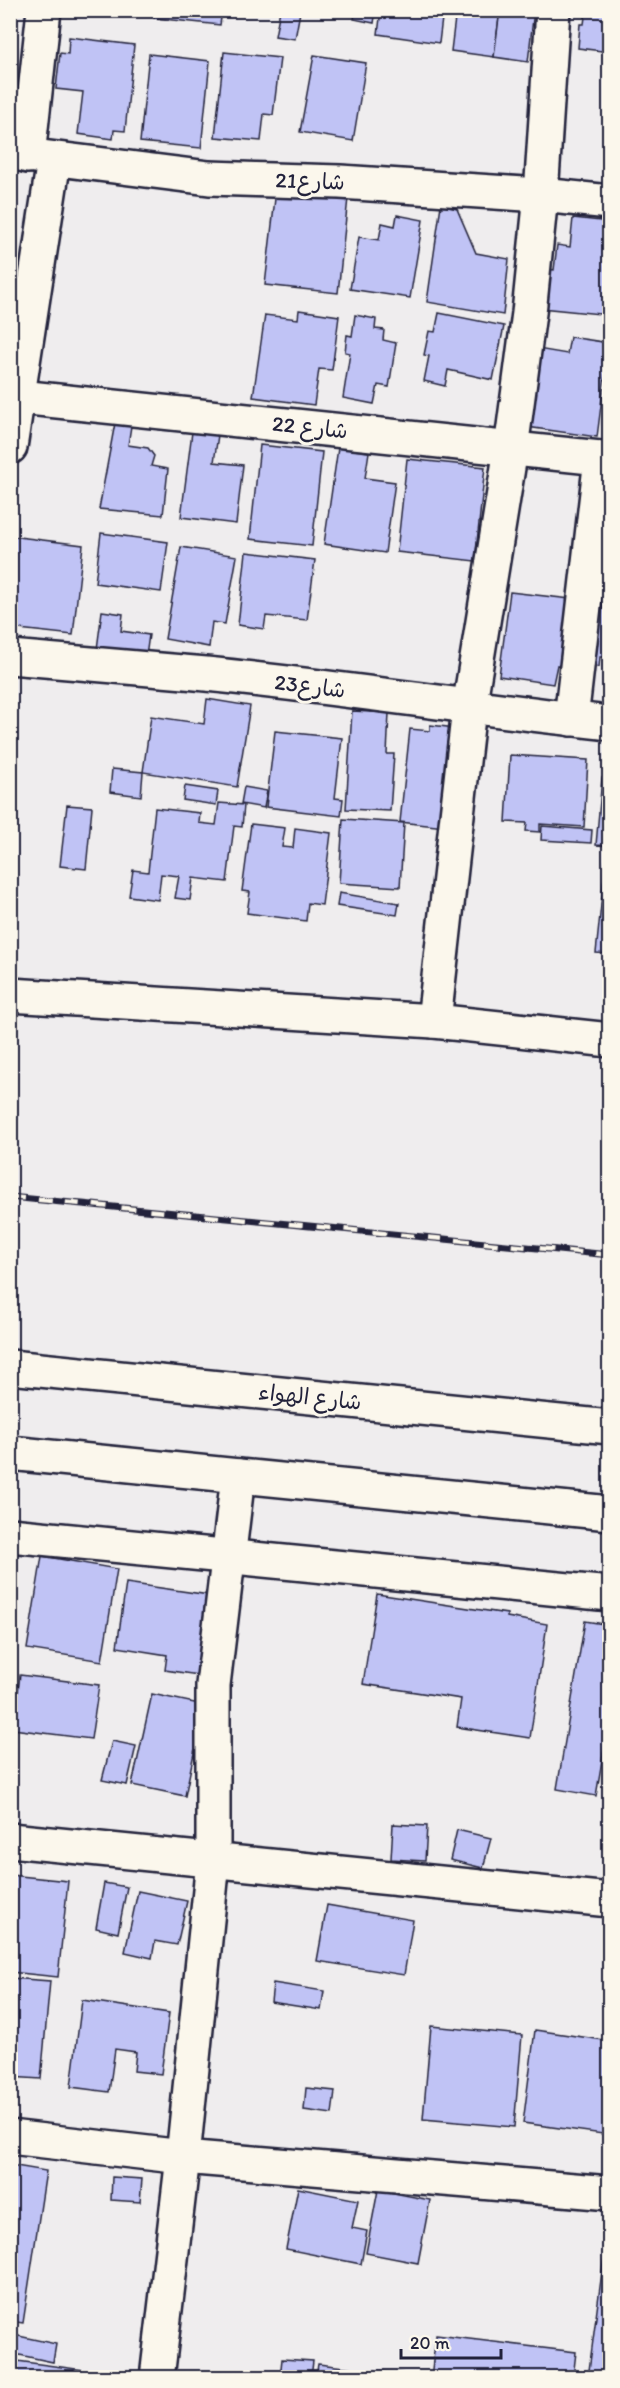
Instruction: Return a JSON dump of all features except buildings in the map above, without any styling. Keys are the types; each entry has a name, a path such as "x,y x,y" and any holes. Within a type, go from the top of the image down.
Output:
{"main road":[{"path":"10,447 44,10"},
{"path":"434,1021 469,708 511,449 541,195 553,10"},
{"name":"شارع21","path":"31,156 209,178 340,182 541,195 609,202"},
{"name":"شارع 22","path":"14,396 605,459"},
{"path":"571,719 605,459"},
{"name":"شارع23","path":"10,657 207,674 379,694 469,708 609,723"},
{"path":"10,995 434,1021 609,1040"},
{"name":"شارع الهواء","path":"10,1366 609,1427"},
{"path":"10,1453 609,1513"},
{"path":"157,2378 183,2157 213,1861 213,1685 226,1556 238,1476"},
{"path":"10,1535 609,1594"},
{"path":"10,1840 609,1900"},
{"path":"10,2137 183,2157 609,2193"}],"railway":[{"path":"10,1197 610,1255"}]}
